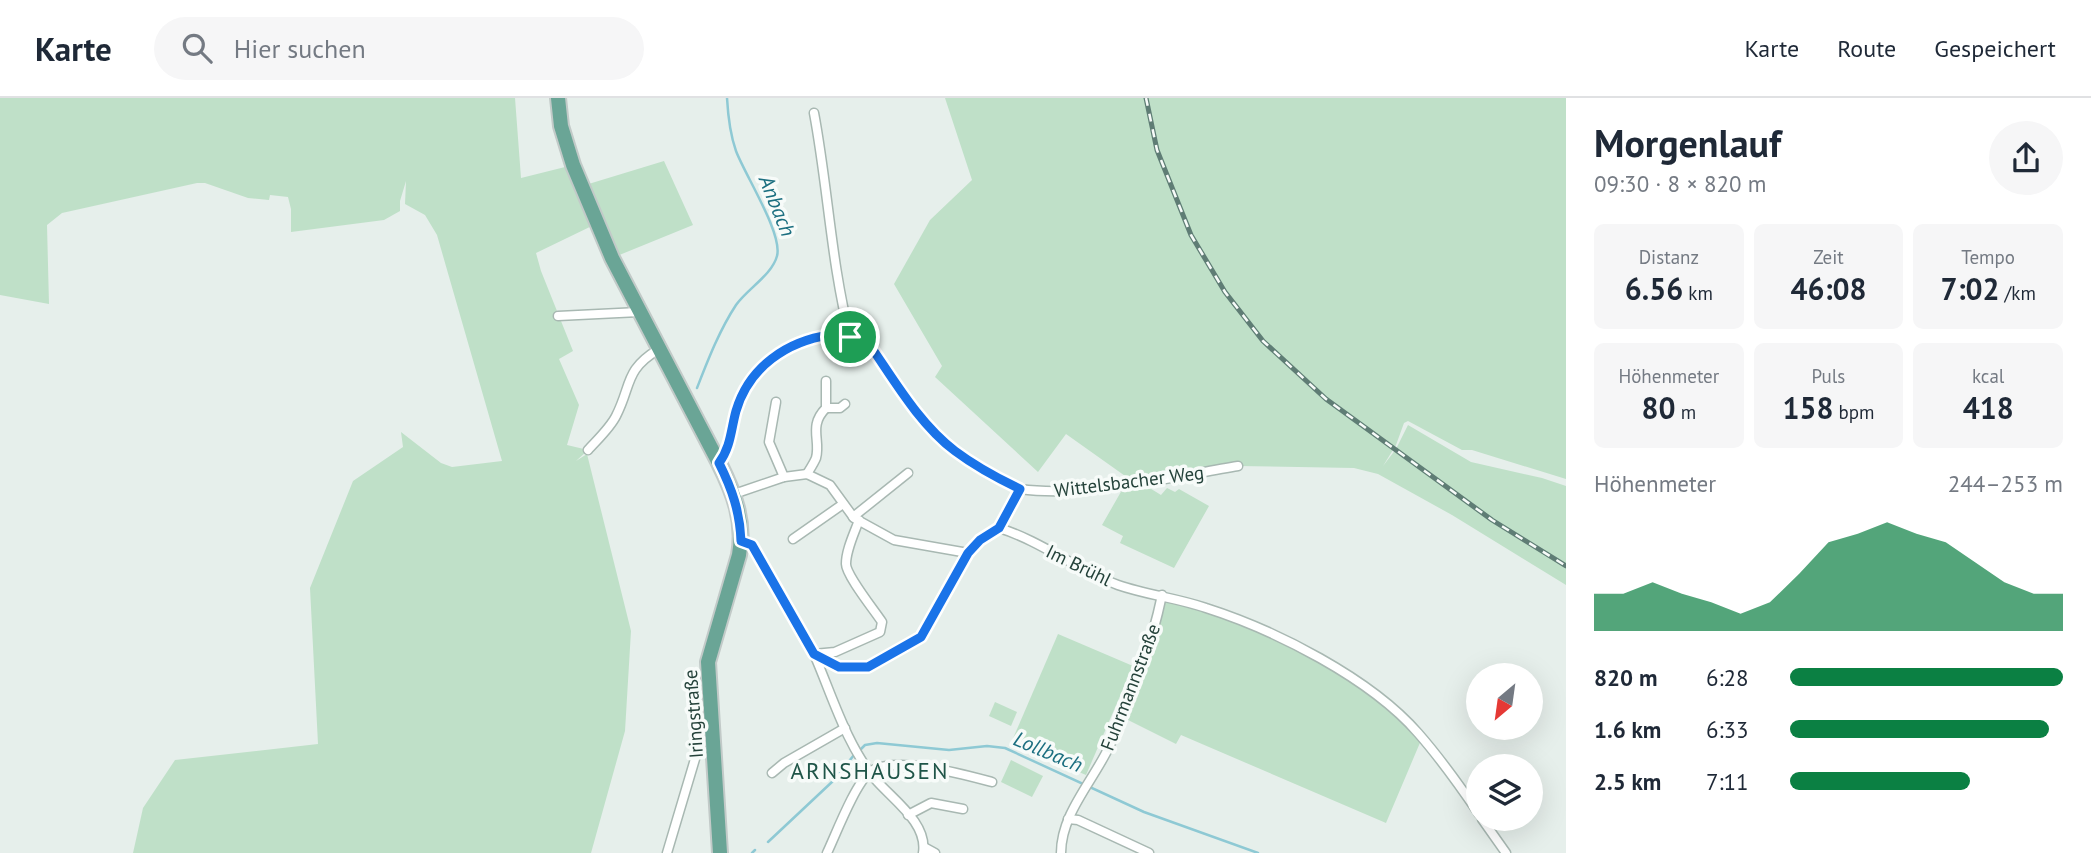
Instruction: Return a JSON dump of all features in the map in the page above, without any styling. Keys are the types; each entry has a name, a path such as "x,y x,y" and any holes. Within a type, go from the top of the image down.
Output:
{"main road":[{"name":"Iringstraße","path":"558,98 561,126 573,165 612,258 719,463 734,494 740,518 741,541 708,662 720,853"}],"street":[{"path":"814,113 824,169 839,294 850,337"},
{"path":"558,316 639,312"},
{"path":"719,463 727,452 737,408 751,381 762,368 783,350 810,338 830,335 867,341 908,402 953,449 1020,489 999,528 980,540 968,553 924,633 909,646 868,667 839,667 814,654"},
{"path":"589,450 616,417 630,375 640,362 659,349"},
{"path":"826,381 826,408"},
{"path":"776,402 769,442 784,477"},
{"path":"807,474 817,457 815,440 818,416 826,408 840,408 845,404"},
{"name":"Wittelsbacher Weg","path":"1020,489 1046,492 1135,483 1238,466"},
{"path":"814,654 835,652 874,637 880,632 882,622 848,575 846,566 856,519 908,473"},
{"path":"734,494 784,477 807,474 830,485 856,519 894,540 968,553"},
{"path":"793,539 843,504"},
{"name":"Im Brühl","path":"999,528 1021,535 1092,574 1117,584 1206,608 1280,636 1366,687 1418,732 1466,797"},
{"path":"741,541 752,545 814,654 845,728 870,772 920,829 923,850 935,853"},
{"name":"Fuhrmannstraße","path":"1061,853 1061,838 1068,819 1108,749 1122,717 1153,636 1162,595"},
{"path":"772,773 784,763 845,728"},
{"path":"667,853 695,759"},
{"path":"827,853 857,791 870,772 887,765 909,765 933,767 992,782"},
{"path":"908,815 931,803 963,810"},
{"path":"1068,819 1078,820 1149,853"},
{"path":"1490,831 1506,853"}],"green space":[{"path":"0,98 515,98 521,178 573,165 582,186 664,161 693,225 612,258 598,223 536,253 573,351 559,359 579,405 567,445 588,450 576,461 587,454 631,631 625,731 591,853 133,853 143,808 175,760 318,744 310,588 353,481 403,447 401,432 441,463 452,467 502,461 437,235 425,215 405,204 406,181 400,211 384,220 291,232 288,197 270,195 269,200 248,198 205,183 62,213 47,225 49,304 0,295"},
{"path":"945,98 1566,98 1566,479 1472,450 1462,450 1408,421 1404,423 1396,445 1383,466 1396,449 1408,425 1471,462 1566,486 1566,585 1452,515 1378,474 1354,468 1238,466 1135,483 1066,434 1038,472 935,377 942,366 894,284 930,220 972,180"},
{"path":"1148,487 1161,495 1167,488 1175,492 1179,489 1209,506 1174,568 1120,543 1123,536 1102,525 1122,490"},
{"path":"1162,595 1280,636 1366,687 1422,738 1386,823 1181,735 1176,744 1122,717"},
{"path":"1058,634 1133,666 1086,775 1011,743"},
{"path":"995,702 1017,712 1011,726 989,716"},
{"path":"1011,760 1043,776 1032,797 1001,782"}],"waterway":[{"name":"Anbach","path":"697,388 714,346 736,305 765,276 777,256 777,246 769,219 734,145 727,98"},
{"name":"Lollbach","path":"859,751 865,745 877,743 949,750 987,746 1005,748 1144,812 1258,853"},
{"name":"Lollbach","path":"768,842 833,781 854,755"},
{"name":"Lollbach","path":"752,853 755,850"}],"railway":[{"path":"1146,98 1157,150 1191,235 1225,292 1263,341 1326,399 1492,520 1566,566"}],"district":[{"name":"ARNSHAUSEN","path":"870,771"}],"route":[{"path":"830,335 850,337 867,341 908,402 953,449 979,467 1020,489 999,528 980,540 968,553 921,637 868,667 839,667 814,654 752,545 741,541 740,518 734,494 719,463 727,452 737,408 751,381 775,355 810,338 830,335"}]}
